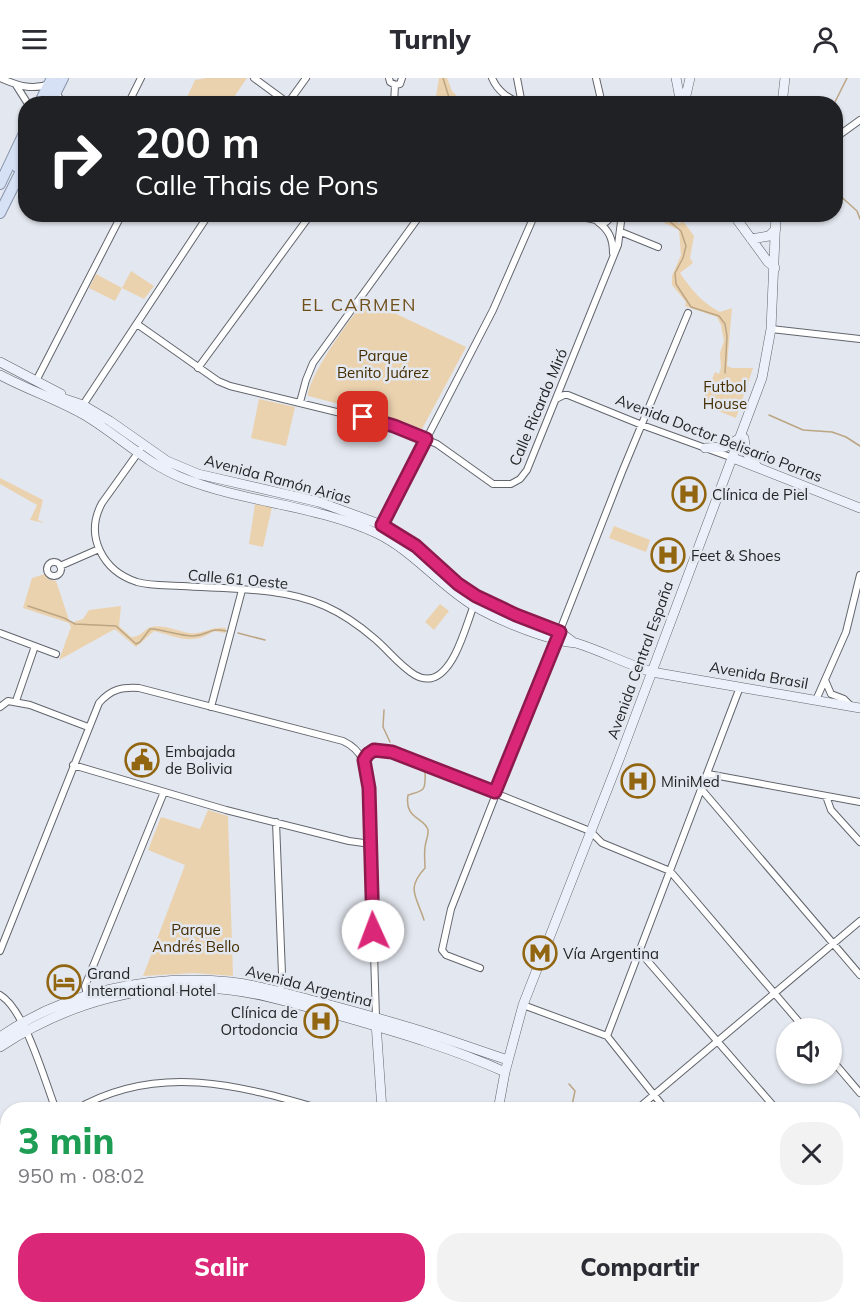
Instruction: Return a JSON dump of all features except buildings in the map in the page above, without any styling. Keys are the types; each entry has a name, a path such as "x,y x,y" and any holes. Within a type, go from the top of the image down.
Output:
{"main road":[{"path":"52,85 63,78"},
{"path":"676,78 680,96"},
{"path":"684,96 690,78"},
{"path":"783,96 785,78"},
{"path":"0,172 8,157 18,151"},
{"path":"0,184 18,154"},
{"path":"0,199 18,156"},
{"path":"0,213 18,177"},
{"path":"739,222 775,268"},
{"name":"Avenida Central España","path":"499,1102 508,1060 524,1005 743,434 762,378 771,329 776,222"},
{"path":"751,239 769,236 776,229"},
{"path":"0,362 36,381 70,404"},
{"name":"Avenida Ramón Arias","path":"0,370 70,404 141,449 167,461 198,474 329,515 383,537 413,556 455,592 491,615 559,636"},
{"name":"Avenida Ramón Arias","path":"0,375 70,404 83,405 141,449"},
{"path":"0,382 32,397 70,404"},
{"path":"705,448 725,447 743,434 746,453 759,469"},
{"name":"Avenida Doctor Belisario Porras","path":"733,458 860,508"},
{"name":"Avenida Ramón Arias","path":"255,493 339,508 382,525 416,546 458,584 476,596 575,643 652,672"},
{"path":"368,530 378,530 382,525"},
{"name":"Avenida Brasil","path":"652,672 856,707"},
{"name":"Avenida Argentina","path":"0,1037 84,999 187,987 279,996 376,1022 487,1059 508,1060"},
{"path":"376,1022 381,1102"},
{"name":"Avenida Argentina","path":"0,1047 24,1027"},
{"name":"Avenida Argentina","path":"487,1059 505,1072"}],"street":[{"path":"0,78 16,85 36,88 52,85"},
{"path":"132,96 141,78"},
{"path":"254,78 278,96"},
{"path":"294,96 306,78"},
{"path":"389,78 391,84 395,85"},
{"path":"395,85 400,84 402,78"},
{"path":"492,78 506,96"},
{"path":"517,78 520,96"},
{"path":"596,78 600,96"},
{"path":"16,85 23,96"},
{"path":"394,96 395,85"},
{"path":"843,132 860,120"},
{"path":"36,381 118,222"},
{"path":"83,405 204,222"},
{"path":"198,368 305,222"},
{"path":"300,402 313,363 415,222"},
{"path":"382,525 493,310 530,222"},
{"path":"598,222 611,237 612,257"},
{"name":"Calle Ricardo Miró","path":"137,324 218,381 230,386 394,426 437,444 493,484 511,484 527,470 618,245 622,222"},
{"path":"621,232 658,247"},
{"path":"480,968 446,955 442,947 451,909 622,472 688,313"},
{"path":"771,329 860,339"},
{"path":"556,399 568,395 563,381"},
{"name":"Avenida Doctor Belisario Porras","path":"568,395 733,458"},
{"path":"421,449 437,444"},
{"path":"60,566 99,549 96,537 98,510 141,449"},
{"name":"Calle 61 Oeste","path":"99,549 112,570 138,582 242,590 313,601 334,610 362,628 408,670 417,677 426,679 441,674 452,662 474,605"},
{"path":"816,700 846,632 860,575"},
{"path":"211,707 242,590"},
{"path":"0,633 56,654"},
{"path":"15,701 35,646"},
{"path":"825,680 831,694 856,707"},
{"path":"607,1036 740,687"},
{"path":"0,951 99,702 106,694 122,688 139,688 343,741 359,752 364,760 369,788 376,1022"},
{"path":"0,707 8,701 15,701 88,727"},
{"path":"364,760 374,750 384,750 590,831 602,843 670,871 796,1018"},
{"path":"73,765 276,822 349,841 371,844"},
{"path":"708,774 860,802"},
{"path":"702,790 860,975"},
{"path":"84,999 85,986 164,792"},
{"path":"826,796 831,810 860,842"},
{"path":"276,822 282,974 279,996"},
{"path":"645,1102 860,921"},
{"path":"639,951 770,1102"},
{"path":"0,994 8,999 24,1027 53,1102"},
{"path":"524,1005 607,1036 659,1102"},
{"path":"842,1072 860,1093"},
{"path":"92,1102 127,1089 185,1081 236,1086 295,1102"}],"green space":[{"path":"247,78 235,96 187,96 195,80"},
{"path":"439,78 447,78 452,91 457,96 436,96"},
{"name":"Futbol House","path":"662,222 679,224 684,222 694,236 690,258 693,263 680,273 688,285 697,295 720,312 732,308 727,366 753,368 736,418 701,404 715,372 719,374 720,353 724,341 717,317 685,306 686,302 672,285 672,276 681,255 679,230"},
{"path":"131,271 154,286 144,299 122,288"},
{"path":"96,274 122,288 115,301 89,288"},
{"name":"Parque Benito Juárez","path":"367,300 466,347 422,429 390,417 308,396 315,375 323,361"},
{"path":"259,399 295,407 286,446 251,438"},
{"path":"0,478 43,500 38,520 45,523 30,520 37,505 0,484"},
{"path":"255,504 272,507 263,547 249,544"},
{"path":"614,526 650,540 646,552 609,538"},
{"path":"45,574 48,579 56,581 70,623 83,619 89,610 121,606 119,626 131,637 155,626 189,633 226,628 225,633 214,631 199,638 185,639 154,631 136,647 113,630 59,660 71,627 69,623 23,608 32,578"},
{"path":"440,604 449,611 434,630 425,622"},
{"name":"Parque Andrés Bello","path":"208,810 228,816 233,976 194,973 143,976 185,865 148,850 161,817 200,829"}],"waterway":[{"path":"443,78 449,96"},
{"path":"838,96 847,78"},
{"path":"843,198 857,211 860,219"},
{"path":"670,222 681,231 686,246 675,273 676,284 691,307 719,316 725,324 727,336 725,373"},
{"path":"769,415 803,430 832,432 860,446"},
{"path":"28,606 75,624 116,626 136,644 150,629 193,636 215,630 226,631"},
{"path":"238,633 265,640"},
{"path":"384,710 383,727 390,742"},
{"path":"424,920 414,887 425,868 428,830 409,809 408,795 423,789 425,772"},
{"path":"569,1084 575,1091 573,1102"}],"place":[{"name":"Clínica de Piel","path":"689,494"},
{"name":"Feet & Shoes","path":"668,555"},
{"name":"Embajada de Bolivia","path":"142,760"},
{"name":"MiniMed","path":"638,781"},
{"name":"Vía Argentina","path":"540,953"},
{"name":"Grand International Hotel","path":"64,982"},
{"name":"Clínica de Ortodoncia","path":"321,1021"}],"district":[{"name":"EL CARMEN","path":"359,304"}],"route":[{"path":"363,417 426,439 382,525 416,546 458,584 476,596 497,607 560,632 495,792 384,750 374,750 364,760 369,788 373,931"}]}
